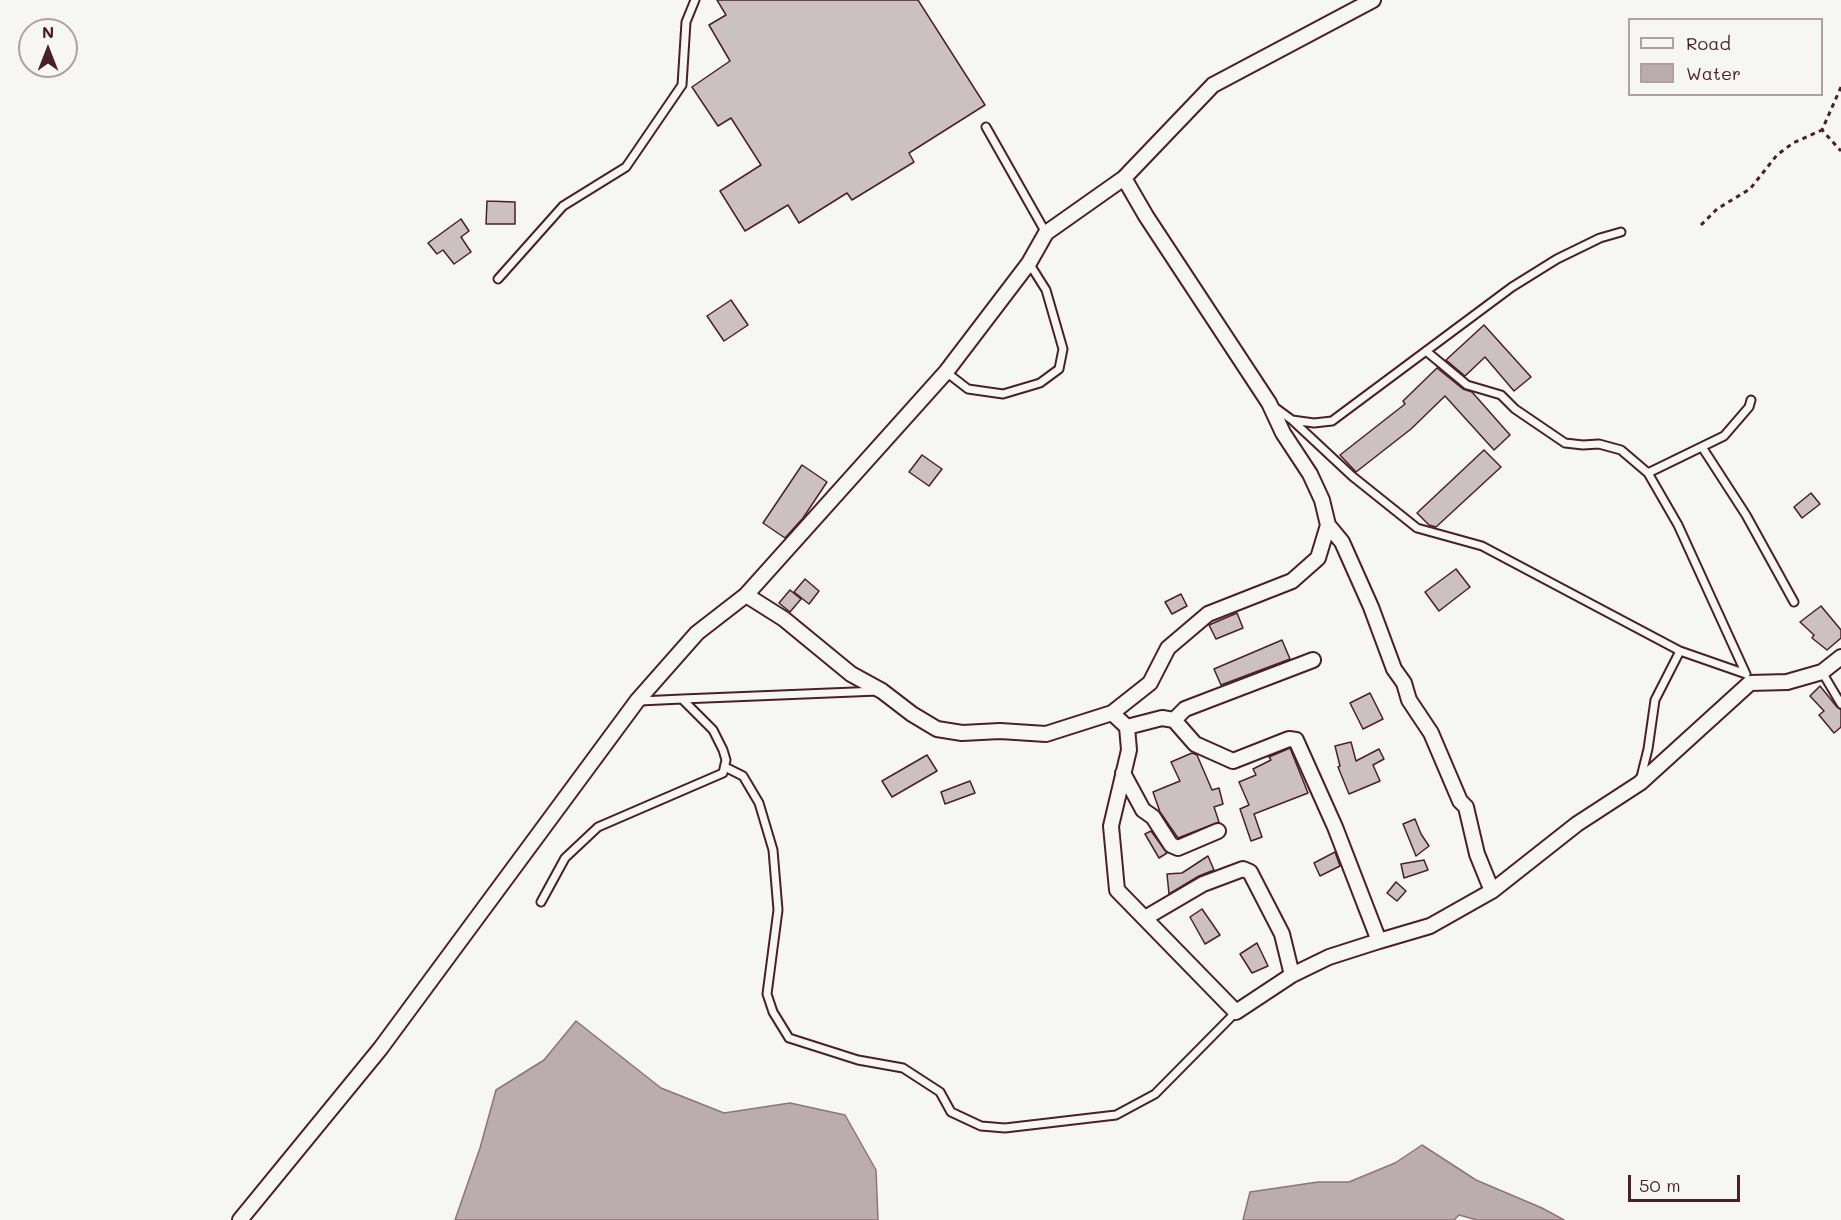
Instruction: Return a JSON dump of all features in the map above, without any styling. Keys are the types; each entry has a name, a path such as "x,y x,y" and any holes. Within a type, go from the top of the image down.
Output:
{"street":[{"path":"240,1220 380,1049 637,701 697,633 746,595 946,372 1029,263 1046,233 1124,178 1213,85 1373,0"},
{"path":"1124,178 1146,216 1269,403 1283,434 1310,474 1322,500 1328,525 1342,543 1371,607 1394,669 1404,683 1409,700 1431,733 1460,801 1466,807 1477,854 1492,891"},
{"path":"746,595 784,619 851,674 882,691 912,714 937,729 962,733 1000,731 1046,734 1112,713 1150,683 1168,648 1208,614 1292,581 1318,558 1328,525"},
{"path":"1112,713 1127,727 1129,750 1112,826 1117,890 1236,1012 1292,975 1329,957 1430,926 1492,891 1577,824 1640,783 1748,679 1787,682 1822,672 1841,657"},
{"path":"1174,720 1185,709 1312,660"},
{"path":"1127,727 1162,718 1174,720 1195,744 1233,761 1289,739 1296,740 1335,826 1379,941"},
{"path":"1124,773 1143,810 1153,817 1171,845 1178,848 1218,831"},
{"path":"1145,918 1203,884 1243,869 1250,872 1282,934 1292,975"}],"lane":[{"path":"498,279 563,206 626,167 682,85 686,22 695,0"},
{"path":"986,127 1046,233"},
{"path":"1292,420 1314,423 1332,420 1512,287 1557,259 1600,238 1621,232"},
{"path":"946,372 968,389 1003,394 1040,383 1059,369 1064,349 1046,290 1029,263"},
{"path":"1426,351 1467,385 1501,394 1515,409 1564,443 1583,446 1599,444 1621,450 1648,473 1678,525 1748,679"},
{"path":"1648,473 1724,436 1749,407 1750,400"},
{"path":"1269,403 1292,420 1352,476 1417,528 1482,546 1680,651 1748,679"},
{"path":"1702,447 1746,515 1794,602"},
{"path":"1640,783 1648,749 1655,700 1680,651"},
{"path":"1822,672 1841,704"},
{"path":"637,701 882,691"},
{"path":"541,902 565,858 598,827 723,773 725,767 723,750 713,730 682,699"},
{"path":"725,767 743,776 759,803 773,850 778,910 766,994 773,1012 789,1038 858,1060 903,1068 940,1092 951,1112 981,1126 1005,1128 1116,1115 1155,1094 1236,1012"}],"path":[{"path":"1701,225 1717,208 1750,189 1777,155 1793,143 1822,130 1841,87"},
{"path":"1822,130 1841,151"}],"water":[{"path":"576,1021 661,1088 724,1113 790,1103 845,1115 876,1170 878,1220 455,1220 480,1148 496,1090 544,1060"},
{"path":"1422,1145 1476,1180 1542,1208 1564,1220 1477,1220 1459,1215 1454,1220 1243,1220 1250,1192 1318,1182 1349,1182 1395,1163"}],"building":[{"path":"717,0 918,0 985,105 909,153 914,162 852,200 847,193 799,223 788,205 745,231 720,191 761,165 731,118 718,126 692,87 730,61 709,25 726,15"},
{"path":"487,201 515,202 515,224 486,224"},
{"path":"461,219 469,231 461,237 471,252 454,264 443,250 437,254 428,243"},
{"path":"731,300 748,325 724,341 707,316"},
{"path":"1484,325 1531,377 1514,391 1485,357 1465,376 1446,360"},
{"path":"1437,368 1463,389 1472,392 1510,435 1494,450 1445,396 1411,429 1356,472 1340,455 1405,404 1403,401"},
{"path":"1484,450 1501,467 1436,527 1429,525 1417,513"},
{"path":"922,455 942,469 929,486 909,472"},
{"path":"802,465 827,482 803,518 785,538 763,523"},
{"path":"1811,493 1820,504 1802,518 1794,507"},
{"path":"1456,569 1470,587 1439,611 1425,592"},
{"path":"805,579 819,591 809,604 794,592"},
{"path":"790,590 801,599 790,612 779,603"},
{"path":"1181,594 1187,606 1172,614 1165,602"},
{"path":"1821,606 1841,630 1841,638 1827,650 1812,638 1814,635 1800,622"},
{"path":"1237,613 1243,628 1216,639 1209,625"},
{"path":"1282,640 1290,659 1221,685 1214,669"},
{"path":"1820,686 1841,710 1841,727 1834,733 1819,715 1824,711 1810,696"},
{"path":"1370,693 1383,719 1363,729 1350,703"},
{"path":"1351,742 1356,761 1379,749 1384,759 1373,765 1380,781 1349,794 1338,767 1340,766 1335,746"},
{"path":"1290,748 1308,793 1254,814 1262,837 1251,841 1240,809 1249,805 1239,782 1256,775 1253,769 1271,760 1269,757"},
{"path":"1192,753 1197,755 1212,790 1219,788 1223,804 1214,807 1219,822 1178,838 1160,812 1153,792 1180,781 1171,762"},
{"path":"927,755 937,771 892,797 882,781"},
{"path":"970,781 975,793 945,804 941,792"},
{"path":"1415,819 1429,846 1416,856 1403,824"},
{"path":"1151,831 1167,853 1159,858 1145,834"},
{"path":"1335,852 1340,866 1320,876 1314,863"},
{"path":"1208,856 1214,870 1169,894 1167,874 1182,873"},
{"path":"1424,860 1428,870 1404,878 1401,864"},
{"path":"1396,882 1406,891 1397,901 1387,893"},
{"path":"1202,909 1220,935 1205,944 1190,917"},
{"path":"1257,943 1268,966 1252,973 1240,954"}]}
